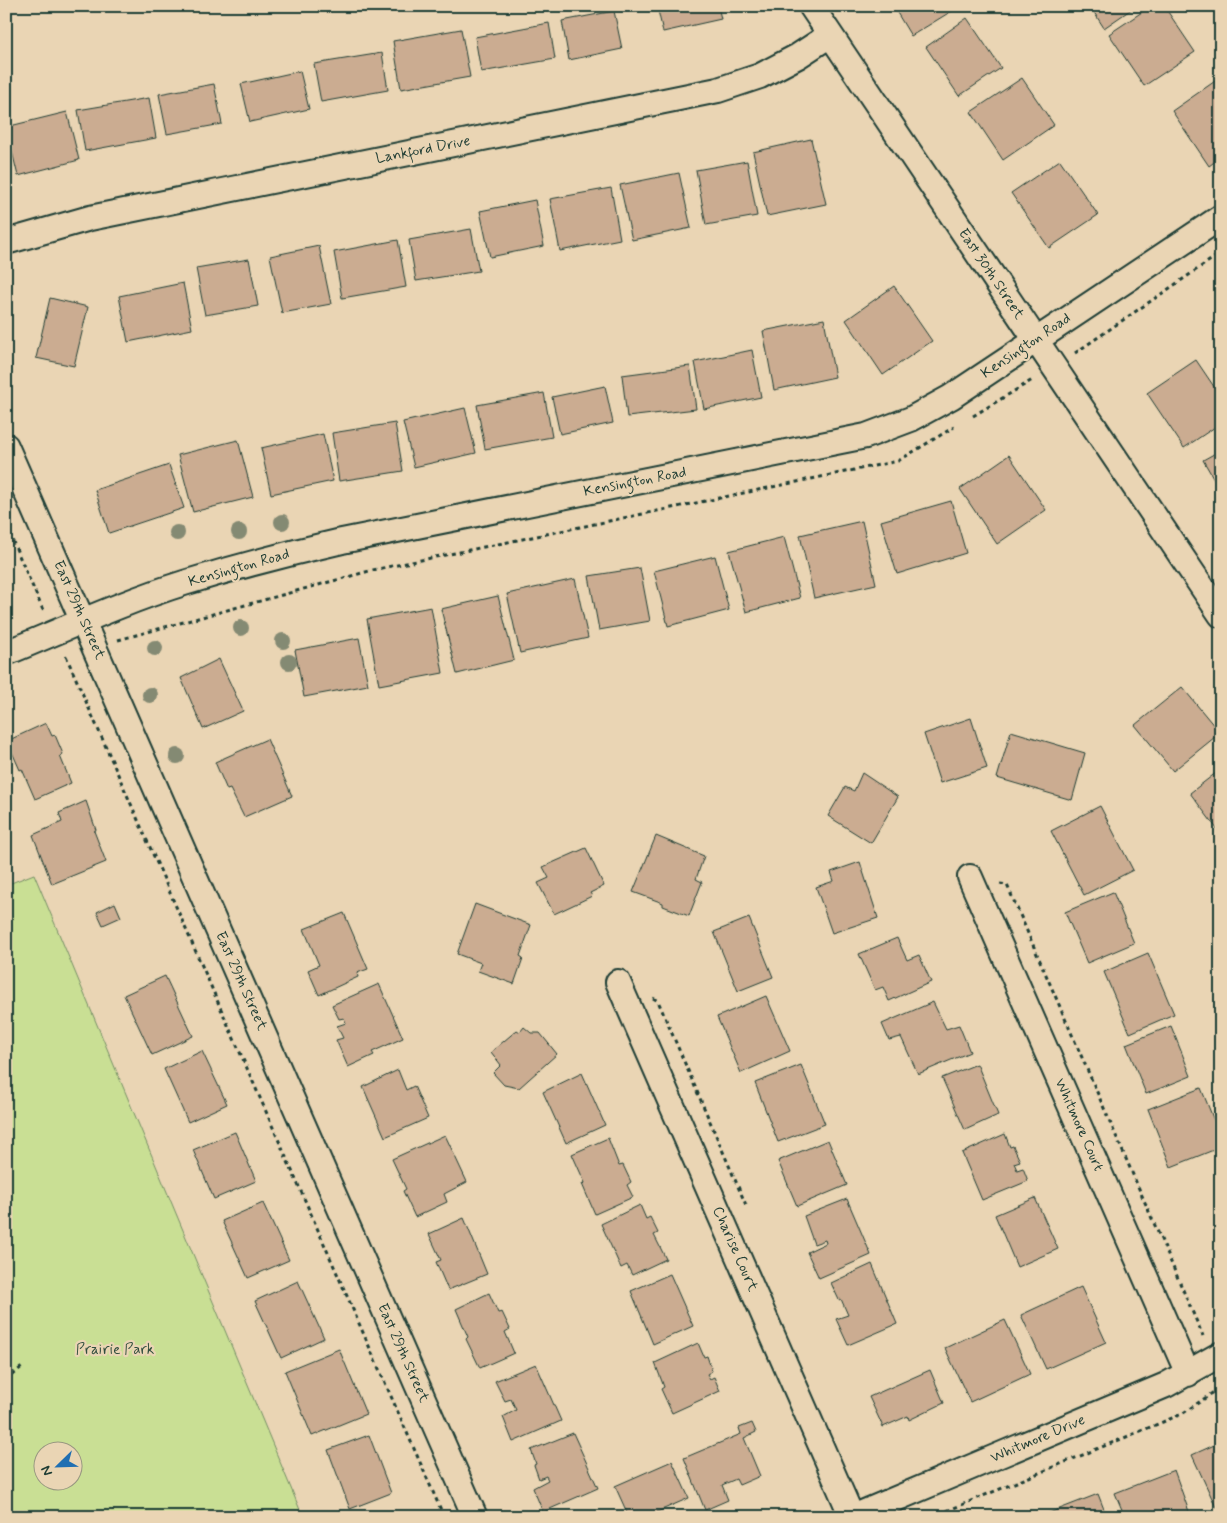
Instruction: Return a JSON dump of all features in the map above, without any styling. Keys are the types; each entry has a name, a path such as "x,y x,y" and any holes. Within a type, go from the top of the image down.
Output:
{"street":[{"name":"East 30th Street","path":"811,6 1221,616"},
{"name":"Lankford Drive","path":"6,242 90,218 718,90 760,76 798,56 830,35"},
{"name":"Kensington Road","path":"6,653 83,621 182,584 278,556 362,537 866,436 911,419 944,402 1221,217"},
{"name":"East 29th Street","path":"6,446 475,1517"},
{"name":"Whitmore Court","path":"970,877 1188,1374"},
{"name":"Charise Court","path":"618,982 852,1517"},
{"name":"Whitmore Drive","path":"852,1517 1166,1385 1217,1357"}],"path":[{"path":"6,526 69,662 444,1517"},
{"path":"970,877 1007,886 1217,1357"},
{"path":"6,1380 23,1366"},
{"path":"932,1517 1182,1414 1221,1388"}],"green space":[{"name":"Prairie Park","path":"34,874 303,1517 6,1517 6,885"}],"building":[{"path":"657,6 718,6 721,19 663,32"},
{"path":"893,6 953,6 955,9 911,36"},
{"path":"1090,6 1136,6 1104,28"},
{"path":"1151,6 1164,6 1195,52 1144,86 1109,34"},
{"path":"614,11 622,49 569,60 562,21"},
{"path":"967,18 1001,68 959,96 926,47"},
{"path":"549,23 555,59 481,72 475,37"},
{"path":"461,29 470,77 401,89 393,41"},
{"path":"382,53 388,90 321,102 314,64"},
{"path":"300,71 309,109 250,122 241,84"},
{"path":"1221,77 1221,157 1209,166 1172,111"},
{"path":"1022,78 1054,125 1003,160 971,112"},
{"path":"214,84 222,124 167,134 159,94"},
{"path":"149,98 156,138 85,151 78,110"},
{"path":"67,112 79,160 18,176 6,127"},
{"path":"811,139 826,204 767,216 753,152"},
{"path":"1060,160 1098,215 1049,248 1011,193"},
{"path":"747,161 757,216 706,225 696,170"},
{"path":"679,173 691,228 632,240 620,185"},
{"path":"611,188 620,239 560,251 550,199"},
{"path":"535,200 544,246 490,257 480,211"},
{"path":"471,229 479,271 416,281 409,240"},
{"path":"398,240 406,287 342,298 334,252"},
{"path":"319,246 331,304 282,313 270,256"},
{"path":"249,259 258,306 205,315 196,268"},
{"path":"183,283 192,329 128,342 119,296"},
{"path":"894,286 932,341 883,375 846,320"},
{"path":"50,298 88,307 74,366 36,358"},
{"path":"824,319 835,377 774,390 763,331"},
{"path":"752,350 761,397 704,409 695,362"},
{"path":"1196,360 1221,397 1221,423 1184,448 1147,393"},
{"path":"690,366 696,409 627,417 622,375"},
{"path":"605,386 613,423 560,434 552,397"},
{"path":"544,393 552,437 485,449 477,405"},
{"path":"465,408 476,453 414,467 403,422"},
{"path":"395,423 403,471 339,481 332,433"},
{"path":"323,434 333,481 271,494 261,448"},
{"path":"238,440 253,497 193,512 178,455"},
{"path":"1221,450 1221,491 1203,460"},
{"path":"1009,455 1046,510 997,544 960,489"},
{"path":"169,465 184,508 109,533 95,490"},
{"path":"951,501 966,553 897,574 881,521"},
{"path":"862,521 876,584 814,598 800,535"},
{"path":"784,537 800,598 746,612 729,551"},
{"path":"715,556 729,610 668,626 654,571"},
{"path":"640,568 650,621 599,630 589,576"},
{"path":"575,579 588,638 520,653 507,594"},
{"path":"498,596 514,660 457,674 441,609"},
{"path":"431,607 443,673 379,685 367,619"},
{"path":"359,638 368,685 304,697 295,650"},
{"path":"219,659 243,711 203,729 181,678"},
{"path":"1182,687 1220,733 1173,771 1135,725"},
{"path":"971,718 987,768 940,783 924,734"},
{"path":"46,723 52,736 55,735 63,754 60,756 71,783 35,799 7,741"},
{"path":"1011,731 1085,753 1072,800 997,778"},
{"path":"267,739 292,796 244,817 230,789 227,790 215,762"},
{"path":"1221,769 1221,832 1220,833 1190,793"},
{"path":"862,773 898,797 871,843 828,816 845,787 854,791"},
{"path":"86,801 96,830 94,831 106,862 52,884 33,835 62,822 59,813"},
{"path":"1100,806 1133,870 1084,895 1051,831"},
{"path":"656,836 704,856 696,879 702,882 689,916 663,906 663,903 633,892"},
{"path":"586,848 604,886 590,893 592,896 554,914 538,883 549,878 543,867"},
{"path":"860,862 878,918 832,933 816,887 834,881 831,872"},
{"path":"1113,892 1134,943 1087,963 1065,912"},
{"path":"115,903 121,917 103,925 97,912"},
{"path":"475,904 531,925 520,956 523,958 514,984 478,971 481,963 457,954"},
{"path":"344,913 368,969 357,973 358,977 319,995 308,970 319,965 304,929"},
{"path":"749,918 773,977 738,991 714,932"},
{"path":"897,938 907,960 919,955 931,982 889,1001 883,987 875,990 859,954"},
{"path":"1148,953 1174,1014 1130,1033 1104,972"},
{"path":"165,976 193,1036 152,1055 124,995"},
{"path":"379,984 403,1038 372,1052 374,1055 348,1067 336,1040 343,1038 337,1026 346,1023 344,1018 339,1019 332,1005"},
{"path":"766,996 790,1051 741,1073 717,1017"},
{"path":"933,1002 946,1029 959,1025 970,1052 918,1074 901,1037 889,1040 882,1024"},
{"path":"1171,1026 1191,1076 1146,1094 1126,1044"},
{"path":"524,1027 531,1033 540,1033 557,1054 519,1088 504,1085 493,1073 501,1065 491,1052 517,1030 520,1032"},
{"path":"202,1051 227,1104 188,1122 164,1069"},
{"path":"977,1064 998,1115 965,1130 942,1078"},
{"path":"801,1065 825,1124 778,1142 755,1083"},
{"path":"398,1070 406,1090 414,1086 428,1118 385,1137 363,1087"},
{"path":"582,1073 605,1125 566,1143 543,1092"},
{"path":"1201,1088 1221,1138 1221,1147 1171,1167 1148,1109"},
{"path":"235,1132 256,1181 214,1199 193,1150"},
{"path":"1005,1134 1010,1147 1013,1146 1020,1161 1014,1163 1017,1170 1023,1168 1028,1181 982,1200 962,1153"},
{"path":"445,1135 467,1182 444,1194 447,1202 415,1217 403,1191 406,1189 392,1159"},
{"path":"608,1138 619,1166 623,1165 631,1182 627,1185 633,1197 595,1214 582,1184 585,1183 572,1154"},
{"path":"828,1140 847,1185 797,1206 778,1161"},
{"path":"1035,1198 1058,1249 1017,1267 995,1215"},
{"path":"847,1199 871,1255 819,1278 807,1252 826,1243 825,1240 814,1244 804,1216"},
{"path":"263,1203 289,1260 248,1278 222,1221"},
{"path":"640,1205 646,1219 650,1217 658,1233 654,1235 666,1259 632,1275 627,1265 621,1268 601,1224"},
{"path":"464,1218 487,1274 448,1290 436,1262 441,1260 429,1234"},
{"path":"872,1264 897,1324 848,1345 836,1319 848,1315 831,1283"},
{"path":"670,1274 693,1326 653,1344 631,1291"},
{"path":"298,1281 324,1338 281,1358 255,1301"},
{"path":"1081,1287 1106,1342 1046,1369 1021,1315"},
{"path":"489,1293 498,1313 502,1312 510,1329 505,1332 514,1353 480,1368 466,1339 468,1337 456,1309"},
{"path":"1005,1320 1030,1374 970,1402 945,1348"},
{"path":"698,1343 704,1357 707,1356 712,1371 707,1374 710,1379 714,1377 720,1391 672,1413 661,1389 664,1387 655,1363"},
{"path":"339,1349 366,1414 312,1436 285,1371"},
{"path":"536,1364 561,1421 513,1442 503,1417 516,1410 511,1399 505,1401 495,1381"},
{"path":"930,1370 944,1403 909,1420 908,1416 883,1427 869,1397"},
{"path":"752,1423 756,1432 744,1438 760,1476 739,1485 736,1479 722,1485 728,1500 705,1510 684,1458 741,1434 739,1428"},
{"path":"573,1433 598,1488 543,1512 533,1488 548,1480 546,1476 539,1479 531,1450"},
{"path":"369,1435 391,1493 350,1509 328,1450"},
{"path":"1221,1442 1221,1505 1216,1507 1192,1455"},
{"path":"672,1461 689,1498 657,1512 659,1517 629,1517 615,1486"},
{"path":"1174,1470 1191,1517 1125,1517 1115,1493"},
{"path":"1098,1494 1107,1517 1039,1517"}]}
